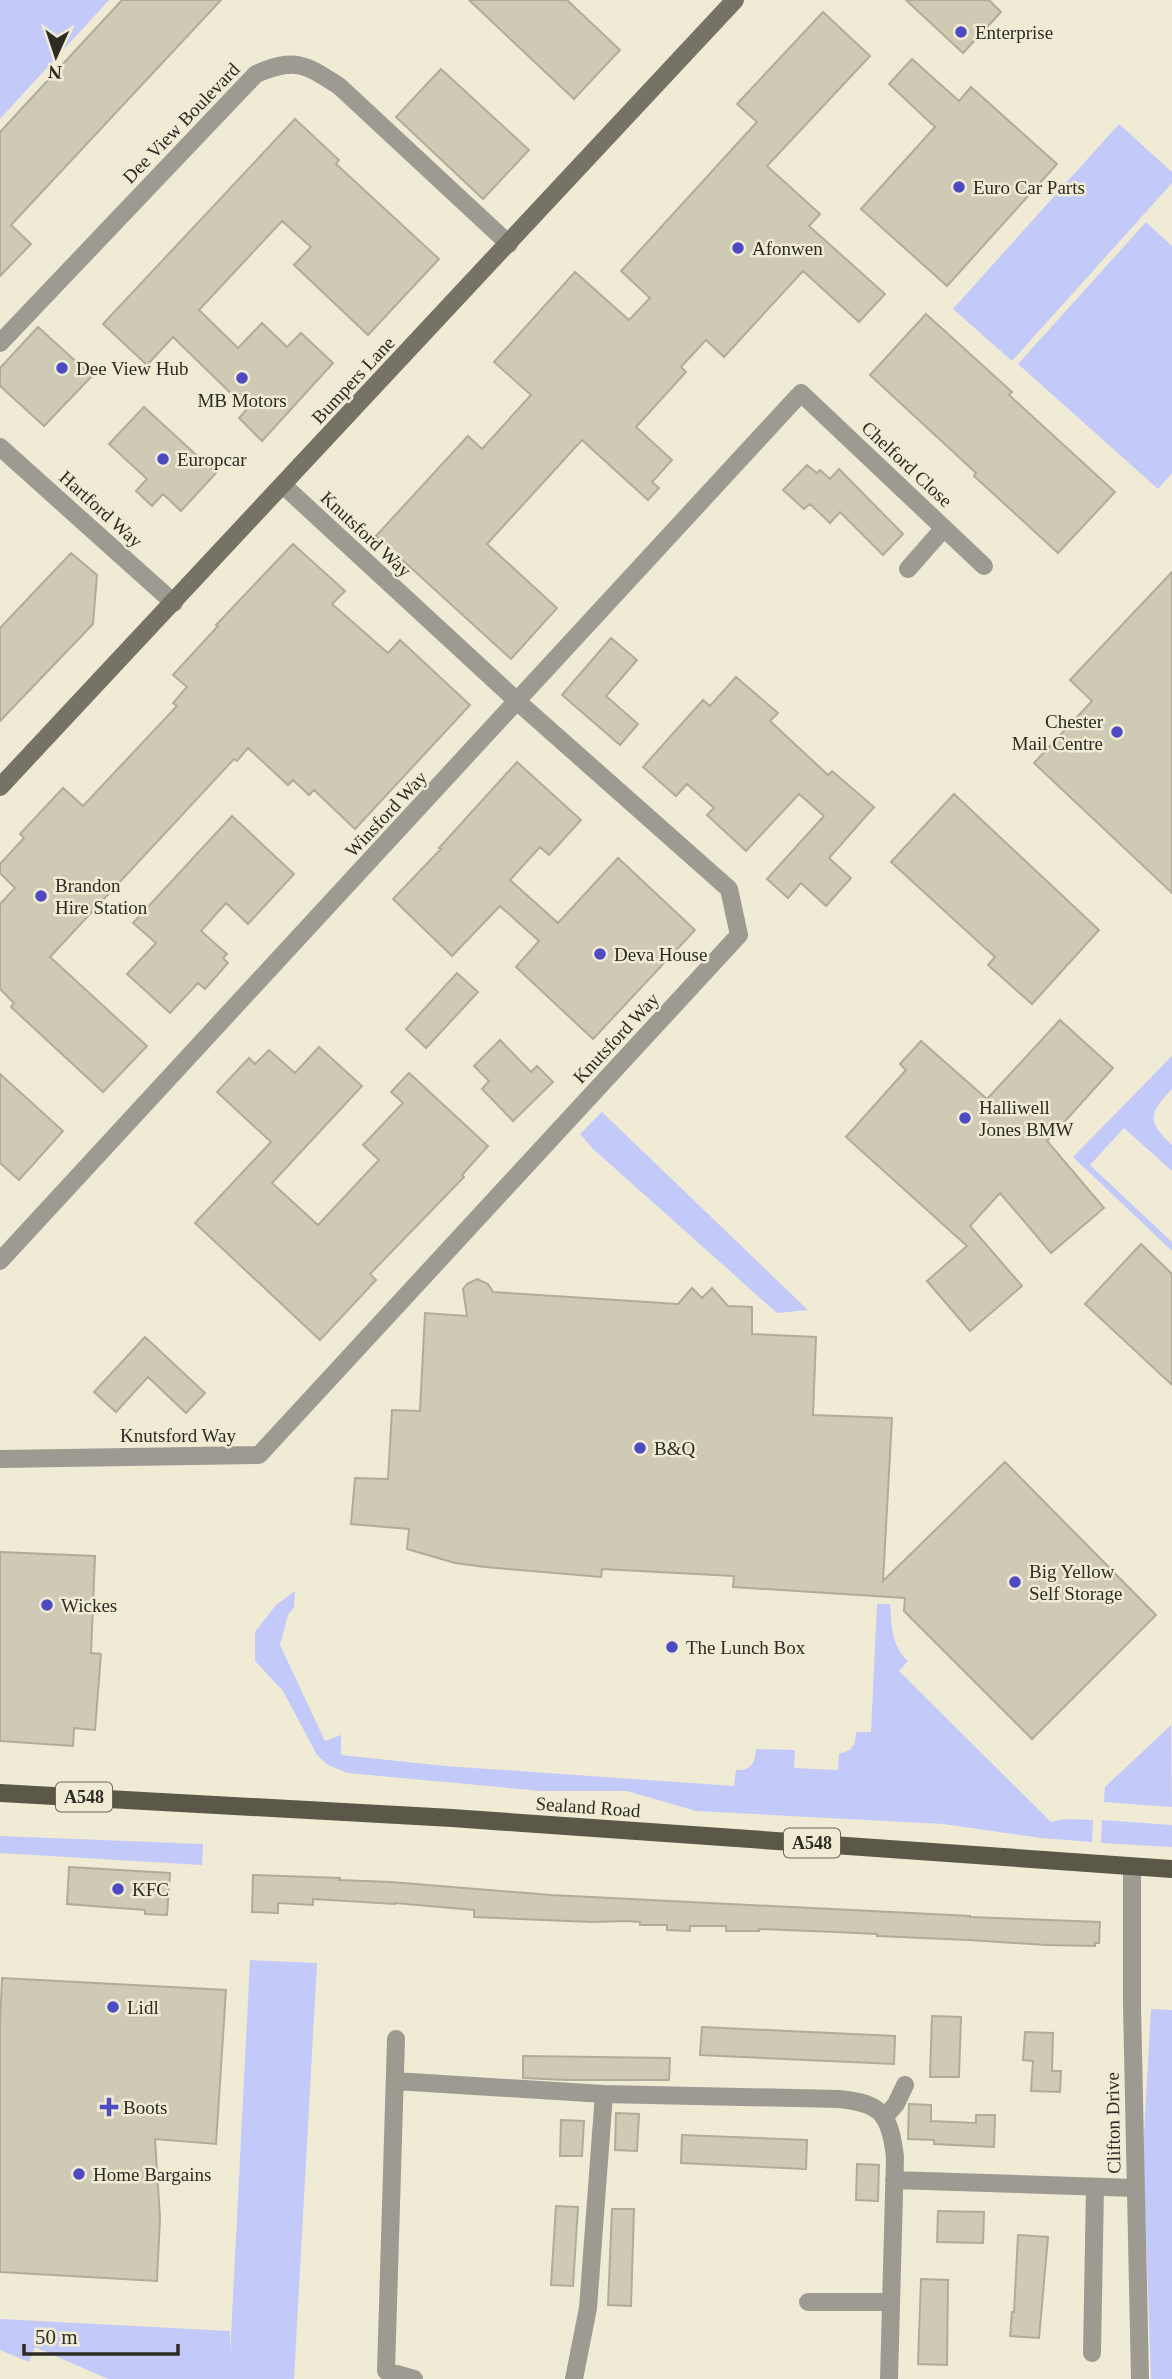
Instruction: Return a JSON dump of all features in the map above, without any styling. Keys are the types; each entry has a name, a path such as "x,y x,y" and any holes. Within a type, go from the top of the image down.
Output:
{"main road":[{"name":"Sealand Road","path":"0,1793 452,1818 1172,1869"}],"street":[{"name":"Bumpers Lane","path":"0,787 735,0"},
{"name":"Dee View Boulevard","path":"0,343 256,74 280,64 310,67 340,86 509,244"},
{"name":"Chelford Close","path":"801,393 984,566"},
{"name":"Winsford Way","path":"0,1261 801,393"},
{"name":"Hartford Way","path":"0,447 174,603"},
{"name":"Knutsford Way","path":"0,1459 259,1455 739,935 729,889 518,702 283,485"},
{"path":"908,569 944,528"},
{"name":"Clifton Drive","path":"1132,1867 1140,2379"},
{"path":"396,2039 386,2371 414,2379"},
{"path":"395,2081 604,2094 864,2101 884,2118 892,2134 895,2157 889,2379"},
{"path":"884,2118 896,2104 905,2085"},
{"path":"574,2379 587,2308 604,2094"},
{"path":"894,2180 1135,2188"},
{"path":"1092,2353 1096,2187"},
{"path":"808,2302 891,2302"}],"shaded area":[{"path":"0,0 109,0 0,119"},
{"path":"1119,124 1172,172 1172,183 1012,361 953,309"},
{"path":"1146,222 1172,246 1172,473 1158,489 1018,364"},
{"path":"1172,1056 1172,1089 1155,1111 1154,1117 1158,1129 1172,1145 1172,1171 1124,1128 1090,1165 1172,1242 1172,1251 1073,1157"},
{"path":"602,1112 808,1310 777,1313 593,1149 580,1134"},
{"path":"295,1591 294,1607 288,1615 280,1645 325,1741 341,1735 341,1755 445,1766 734,1786 736,1770 751,1765 756,1749 795,1750 794,1768 838,1770 839,1754 850,1750 855,1742 856,1732 871,1732 877,1604 890,1604 895,1642 908,1661 899,1671 1051,1822 1066,1819 1093,1820 1092,1842 1041,1838 943,1824 696,1811 627,1791 541,1791 348,1773 328,1765 317,1755 283,1691 255,1661 255,1632 276,1605"},
{"path":"1171,1725 1172,1807 1104,1802 1105,1787"},
{"path":"1102,1820 1172,1825 1172,1847 1101,1843"},
{"path":"0,1836 203,1844 202,1865 0,1853"},
{"path":"250,1960 317,1963 294,2379 108,2379 35,2347 29,2362 0,2350 0,2319 230,2331 230,2356"},
{"path":"1151,2009 1172,2010 1172,2379 1151,2379 1143,2152"}],"building":[{"path":"122,0 221,0 11,225 31,244 0,276 0,132"},
{"path":"469,0 567,0 620,50 574,99"},
{"name":"Enterprise","path":"906,0 989,0 1001,12 963,53"},
{"path":"823,12 870,56 767,166 820,214 809,226 885,294 859,322 803,271 724,357 706,340 681,367 686,372 636,427 672,460 652,482 659,488 648,500 582,440 487,544 557,608 511,659 376,536 468,436 482,449 531,395 494,362 575,272 629,320 650,298 621,271 757,122 737,104"},
{"name":"Euro Car Parts","path":"912,59 959,101 971,87 1057,164 947,286 861,209 935,127 889,84"},
{"path":"441,69 529,150 483,199 396,117"},
{"path":"295,119 339,160 336,164 439,259 368,335 294,265 311,247 282,221 199,310 238,348 262,323 287,347 301,333 333,363 262,441 239,418 247,409 173,337 147,365 103,324"},
{"path":"926,314 1012,392 1009,395 1115,492 1058,553 870,375"},
{"path":"38,327 92,376 44,426 0,386 0,368"},
{"name":"Europcar","path":"144,407 216,473 181,511 163,494 152,506 136,491 147,479 109,444"},
{"path":"807,465 817,473 820,470 830,479 839,469 903,534 883,555 840,512 830,523 810,504 804,509 783,490"},
{"path":"293,544 345,591 332,604 388,653 400,640 470,705 355,829 314,790 309,795 293,780 288,785 248,748 237,761 234,759 50,957 147,1046 103,1092 11,1007 14,1003 0,989 0,904 15,888 0,873 0,864 24,838 20,834 63,788 83,806 177,706 173,703 187,687 173,675"},
{"path":"71,553 97,575 93,624 0,721 0,628"},
{"name":"Chester Mail Centre","path":"1172,572 1172,893 1034,763 1092,701 1070,680"},
{"path":"611,638 637,660 606,696 638,724 620,745 562,695"},
{"path":"736,677 778,713 770,721 828,775 832,771 874,807 829,858 851,878 826,906 801,883 788,898 767,879 824,816 799,794 746,851 707,815 714,808 687,784 676,796 643,767 703,700 710,706"},
{"path":"517,762 581,820 549,855 540,847 510,880 558,923 618,858 695,930 593,1039 516,967 539,941 500,906 452,956 393,899"},
{"path":"954,794 1099,930 1032,1004 988,965 995,957 891,862"},
{"path":"232,816 294,874 248,924 226,903 201,931 227,954 223,958 228,963 205,989 198,983 170,1013 127,974 156,943 133,923"},
{"path":"457,973 478,992 426,1048 406,1029"},
{"name":"Halliwell Jones BMW","path":"1060,1020 1113,1068 1047,1141 1104,1208 1051,1253 1000,1193 970,1226 1022,1286 970,1331 927,1281 967,1246 846,1137 906,1070 900,1064 921,1041 987,1099"},
{"path":"500,1040 531,1072 537,1066 553,1082 513,1121 482,1089 489,1081 474,1066"},
{"path":"319,1047 362,1086 272,1183 318,1225 379,1160 363,1145 403,1103 391,1092 409,1073 488,1146 462,1175 464,1177 370,1274 376,1280 320,1340 195,1223 271,1142 217,1092 249,1058 255,1064 269,1050 295,1073"},
{"path":"0,1074 63,1131 19,1180 0,1163"},
{"path":"1141,1244 1172,1274 1172,1385 1085,1304"},
{"name":"B&Q","path":"477,1279 488,1284 493,1292 678,1304 692,1288 702,1298 712,1288 728,1306 752,1307 752,1334 816,1337 813,1415 892,1418 883,1581 1005,1462 1156,1615 1032,1739 904,1611 905,1598 733,1587 734,1576 602,1569 601,1577 455,1563 407,1549 409,1529 351,1524 355,1478 388,1479 392,1410 420,1411 425,1313 467,1316 463,1289"},
{"path":"145,1337 205,1393 186,1413 148,1377 116,1412 94,1392"},
{"name":"Wickes","path":"0,1552 95,1556 91,1653 101,1654 95,1730 74,1728 73,1746 0,1741"},
{"name":"KFC","path":"69,1867 170,1873 167,1915 145,1914 145,1910 67,1904"},
{"path":"253,1875 340,1878 339,1880 551,1895 1100,1922 1099,1943 1095,1943 1095,1946 1046,1945 835,1932 759,1929 726,1931 726,1926 690,1926 690,1931 667,1930 667,1925 640,1925 640,1922 474,1917 474,1910 313,1899 313,1905 278,1903 278,1913 252,1912"},
{"path":"2,1978 226,1990 216,2144 155,2139 160,2218 157,2281 0,2272"},
{"path":"932,2016 961,2017 959,2077 930,2077"},
{"path":"702,2027 895,2036 894,2064 700,2055"},
{"path":"1025,2032 1053,2033 1052,2071 1061,2071 1060,2092 1031,2091 1033,2061 1023,2060"},
{"path":"523,2056 670,2058 669,2080 523,2078"},
{"path":"909,2104 931,2105 931,2121 976,2123 976,2115 995,2115 994,2147 934,2144 934,2140 908,2139"},
{"path":"616,2113 639,2114 637,2151 615,2150"},
{"path":"561,2120 584,2121 582,2156 560,2156"},
{"path":"682,2135 807,2140 806,2169 681,2163"},
{"path":"857,2164 879,2165 878,2201 856,2200"},
{"path":"556,2206 578,2207 573,2286 551,2285"},
{"path":"612,2209 634,2209 631,2306 608,2305"},
{"path":"938,2211 984,2212 983,2243 937,2242"},
{"path":"1018,2235 1048,2237 1039,2338 1010,2336"},
{"path":"921,2279 948,2280 947,2365 918,2364"}],"place":[{"name":"Enterprise","path":"961,32"},
{"name":"Euro Car Parts","path":"959,187"},
{"name":"Afonwen","path":"738,248"},
{"name":"Dee View Hub","path":"62,368"},
{"name":"MB Motors","path":"242,378"},
{"name":"Europcar","path":"163,459"},
{"name":"Chester Mail Centre","path":"1117,732"},
{"name":"Brandon Hire Station","path":"41,896"},
{"name":"Deva House","path":"600,954"},
{"name":"Halliwell Jones BMW","path":"965,1118"},
{"name":"B&Q","path":"640,1448"},
{"name":"Big Yellow Self Storage","path":"1015,1582"},
{"name":"Wickes","path":"47,1605"},
{"name":"The Lunch Box","path":"672,1647"},
{"name":"KFC","path":"118,1889"},
{"name":"Lidl","path":"113,2007"},
{"name":"Boots","path":"109,2107"},
{"name":"Home Bargains","path":"79,2174"}]}
